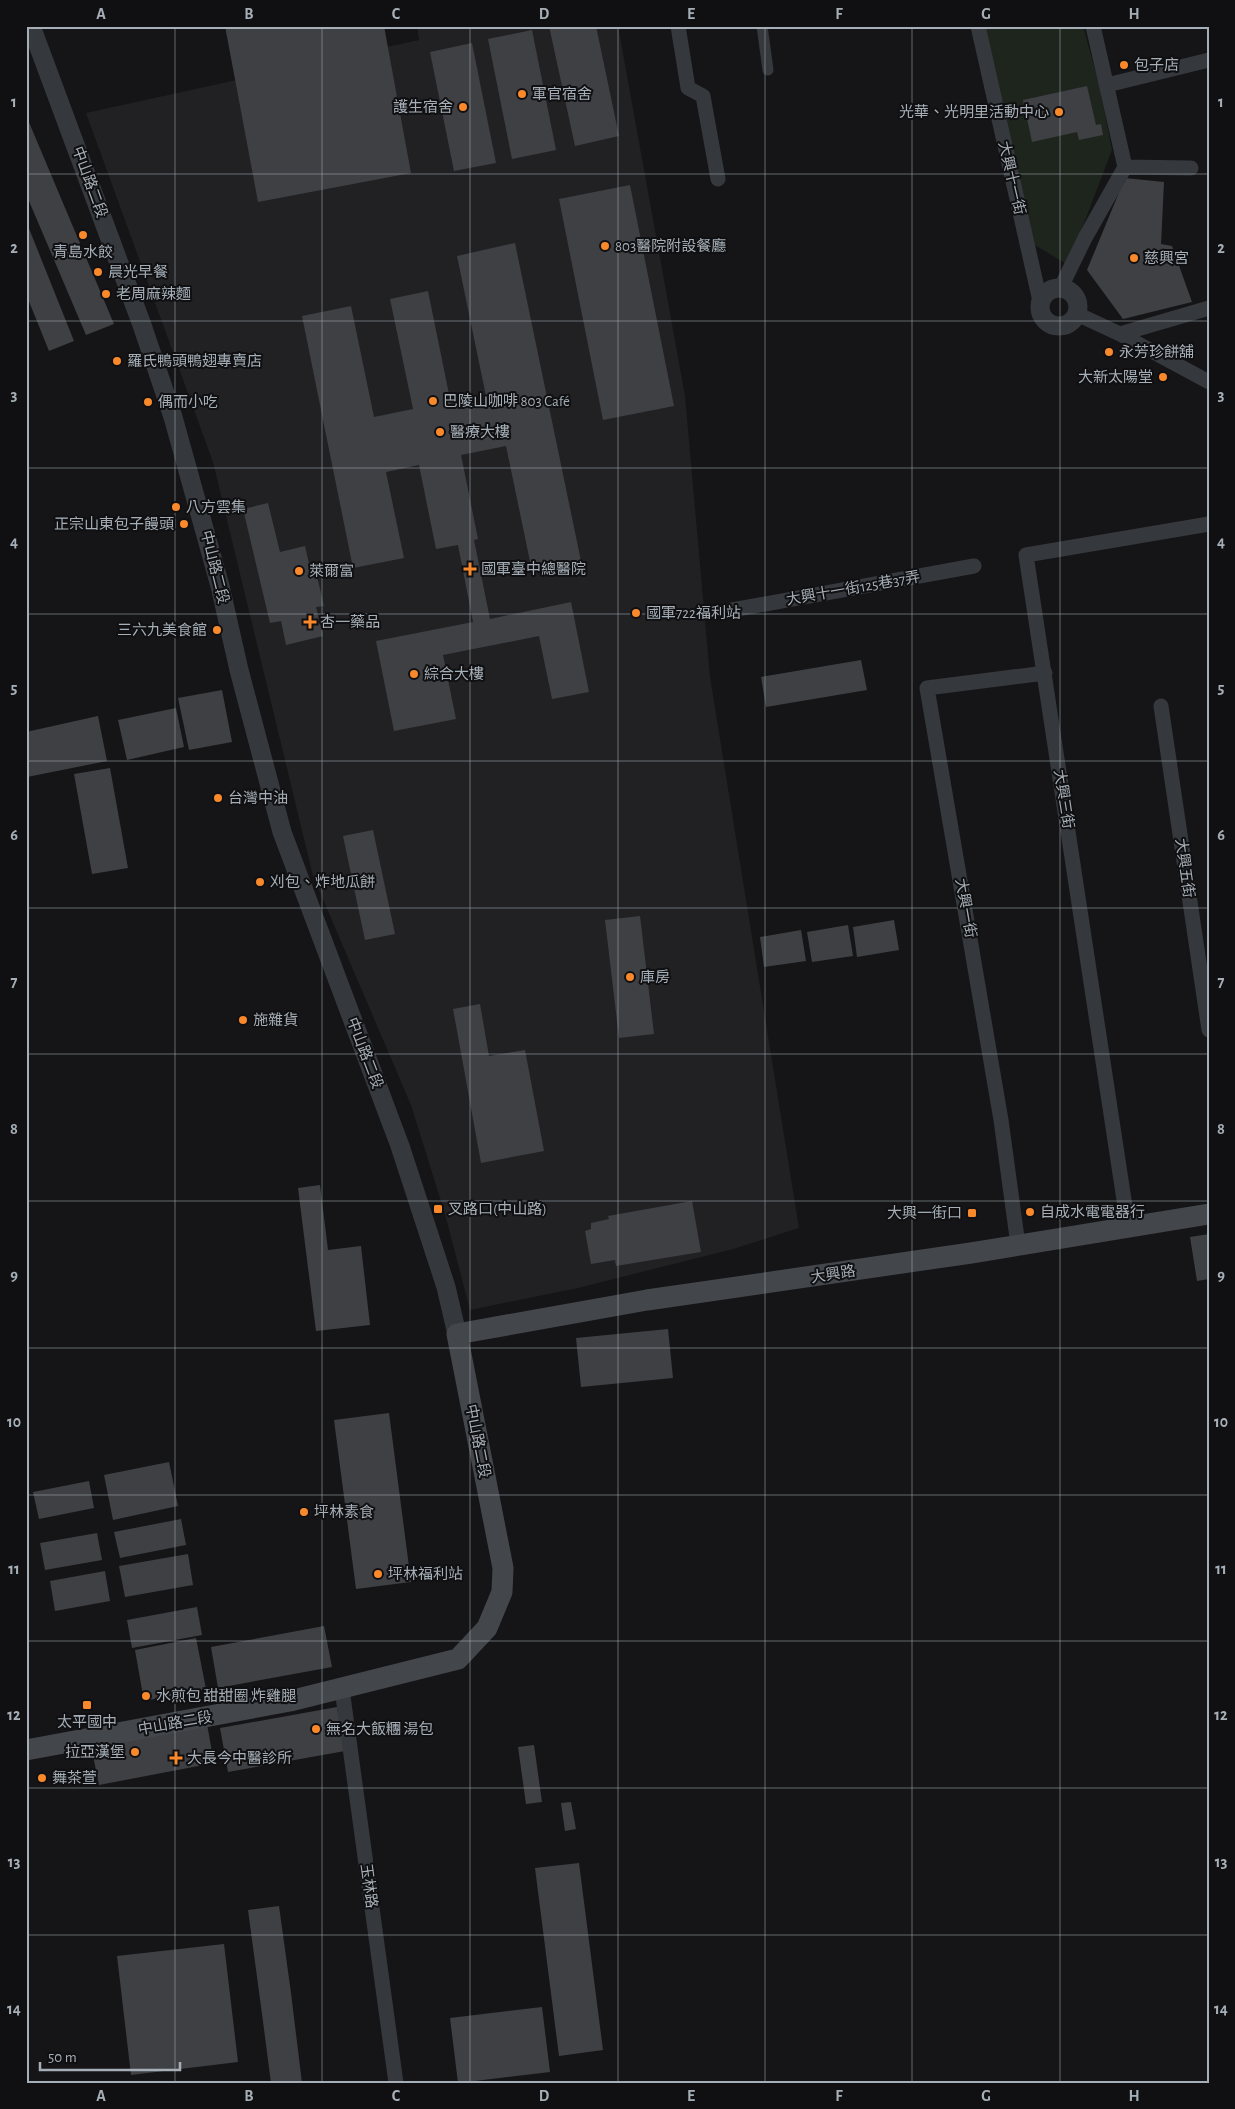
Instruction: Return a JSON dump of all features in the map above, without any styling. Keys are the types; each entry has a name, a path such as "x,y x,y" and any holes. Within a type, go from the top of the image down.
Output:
{"main road":[{"name":"大興路","path":"457,1334 647,1300 1018,1245 1209,1214"},
{"name":"中山路二段","path":"26,1750 214,1716 342,1689 458,1659 487,1628 502,1592 503,1568 457,1334"}],"street":[{"name":"中山路二段","path":"31,26 142,325 173,417 218,577 239,670 282,832 400,1146 446,1287 457,1334"},
{"path":"678,26 688,88 703,96 718,180"},
{"path":"762,26 768,70"},
{"name":"大興十一街","path":"978,26 1040,301"},
{"path":"1061,287 1085,238 1124,167 1093,26"},
{"path":"1106,84 1209,60"},
{"path":"1124,167 1191,168"},
{"path":"1061,287 1068,290 1076,298 1077,314 1069,323 1062,326 1054,326 1041,315 1040,301 1049,290 1061,287"},
{"path":"1120,334 1209,308"},
{"path":"1077,314 1120,334 1209,382"},
{"name":"大興三街","path":"1128,1226 1026,555 1209,524"},
{"name":"大興十一街125巷37弄","path":"732,610 974,566"},
{"name":"大興一街","path":"1018,1245 1002,1120 928,688 1045,673"},
{"name":"大興五街","path":"1161,706 1209,1030"},
{"name":"玉林路","path":"342,1689 396,2083"}],"shaded area":[{"name":"國軍臺中總醫院","path":"417,26 618,26 685,396 710,677 799,1228 733,1249 578,1288 470,1310 445,1214 411,1105 313,876 213,462 86,113 419,40"},
{"path":"983,26 1083,26 1100,88 1112,150 1068,265 1030,242"}],"building":[{"path":"225,26 384,26 411,173 258,202"},
{"path":"549,26 596,26 619,136 575,146"},
{"name":"軍官宿舍","path":"532,30 556,150 512,159 488,39"},
{"name":"護生宿舍","path":"472,43 496,163 454,171 430,52"},
{"name":"光華、光明里活動中心","path":"1087,86 1096,125 1101,124 1103,135 1079,140 1077,132 1032,142 1023,100"},
{"path":"28,120 114,324 86,335 26,194 26,121"},
{"name":"慈興宮","path":"1125,178 1164,182 1161,244 1172,246 1192,302 1123,319 1087,270"},
{"path":"630,185 674,406 603,420 559,199"},
{"path":"26,221 74,341 49,351 26,294"},
{"name":"醫療大樓","path":"515,243 581,561 532,571 506,446 461,455 478,539 474,540 490,619 571,602 589,692 552,699 539,636 443,655 456,719 394,731 376,641 473,622 458,545 436,549 419,465 386,472 404,558 353,568 302,316 351,306 374,417 413,409 390,299 428,291 451,404 486,396 457,256"},
{"path":"268,503 280,552 305,546 310,573 316,572 324,606 316,607 323,636 286,645 281,621 270,623 243,509"},
{"path":"861,660 867,690 766,707 761,677"},
{"path":"222,690 232,742 189,750 178,698"},
{"path":"176,708 184,747 127,760 118,720"},
{"path":"98,716 107,761 27,777 26,732"},
{"path":"110,768 128,868 92,874 74,774"},
{"path":"373,830 395,934 365,940 343,836"},
{"name":"庫房","path":"640,916 654,1034 619,1038 605,920"},
{"path":"894,920 899,950 857,957 853,927"},
{"path":"848,925 853,956 812,962 807,932"},
{"path":"801,930 806,961 764,967 760,937"},
{"path":"480,1004 489,1056 525,1050 544,1151 481,1163 453,1009"},
{"path":"320,1185 328,1250 361,1246 370,1325 316,1331 298,1188"},
{"path":"692,1201 701,1252 616,1266 615,1260 591,1264 585,1231 591,1229 591,1223 609,1219 608,1216"},
{"path":"1209,1234 1209,1279 1197,1281 1190,1237"},
{"path":"668,1329 673,1378 581,1387 576,1338"},
{"path":"389,1413 411,1582 356,1589 334,1420"},
{"path":"169,1462 178,1506 113,1520 104,1475"},
{"path":"89,1481 94,1508 39,1519 33,1492"},
{"path":"181,1519 186,1545 120,1558 114,1532"},
{"path":"97,1533 102,1560 45,1570 40,1543"},
{"path":"188,1554 193,1585 125,1597 119,1566"},
{"path":"105,1571 110,1601 55,1611 50,1581"},
{"path":"197,1607 202,1635 132,1648 127,1620"},
{"path":"324,1626 332,1667 218,1688 211,1647"},
{"path":"196,1638 206,1689 144,1701 135,1650"},
{"path":"337,1707 345,1751 228,1772 220,1728"},
{"path":"207,1724 214,1763 99,1785 91,1746"},
{"path":"534,1745 542,1802 526,1804 518,1747"},
{"path":"571,1802 576,1829 565,1831 561,1803"},
{"path":"579,1863 603,2050 559,2056 535,1868"},
{"path":"279,1906 302,2083 271,2083 248,1910"},
{"path":"224,1944 238,2062 131,2075 117,1956"},
{"path":"542,2007 550,2072 458,2083 450,2018"}],"place":[{"name":"包子店","path":"1124,65"},
{"name":"軍官宿舍","path":"522,94"},
{"name":"護生宿舍","path":"463,107"},
{"name":"光華、光明里活動中心","path":"1059,112"},
{"name":"青島水餃","path":"83,235"},
{"name":"803醫院附設餐廳","path":"605,246"},
{"name":"慈興宮","path":"1134,258"},
{"name":"晨光早餐","path":"98,272"},
{"name":"老周麻辣麵","path":"106,294"},
{"name":"永芳珍餅舖","path":"1109,352"},
{"name":"羅氏鴨頭鴨翅專賣店","path":"117,361"},
{"name":"大新太陽堂","path":"1163,377"},
{"name":"巴陵山咖啡 803 Café","path":"433,401"},
{"name":"偶而小吃","path":"148,402"},
{"name":"醫療大樓","path":"440,432"},
{"name":"八方雲集","path":"176,507"},
{"name":"正宗山東包子饅頭","path":"184,524"},
{"name":"國軍臺中總醫院","path":"470,569"},
{"name":"萊爾富","path":"299,571"},
{"name":"國軍722福利站","path":"636,613"},
{"name":"杏一藥品","path":"310,622"},
{"name":"三六九美食館","path":"217,630"},
{"name":"綜合大樓","path":"414,674"},
{"name":"台灣中油","path":"218,798"},
{"name":"刈包、炸地瓜餅","path":"260,882"},
{"name":"庫房","path":"630,977"},
{"name":"施雜貨","path":"243,1020"},
{"name":"叉路口(中山路)","path":"438,1209"},
{"name":"自成水電電器行","path":"1030,1212"},
{"name":"大興一街口","path":"972,1213"},
{"name":"坪林素食","path":"304,1512"},
{"name":"坪林福利站","path":"378,1574"},
{"name":"水煎包 甜甜圈 炸雞腿","path":"146,1696"},
{"name":"太平國中","path":"87,1705"},
{"name":"無名大飯糰 湯包","path":"316,1729"},
{"name":"拉亞漢堡","path":"135,1752"},
{"name":"大長今中醫診所","path":"176,1758"},
{"name":"舞茶萱","path":"42,1778"}]}
